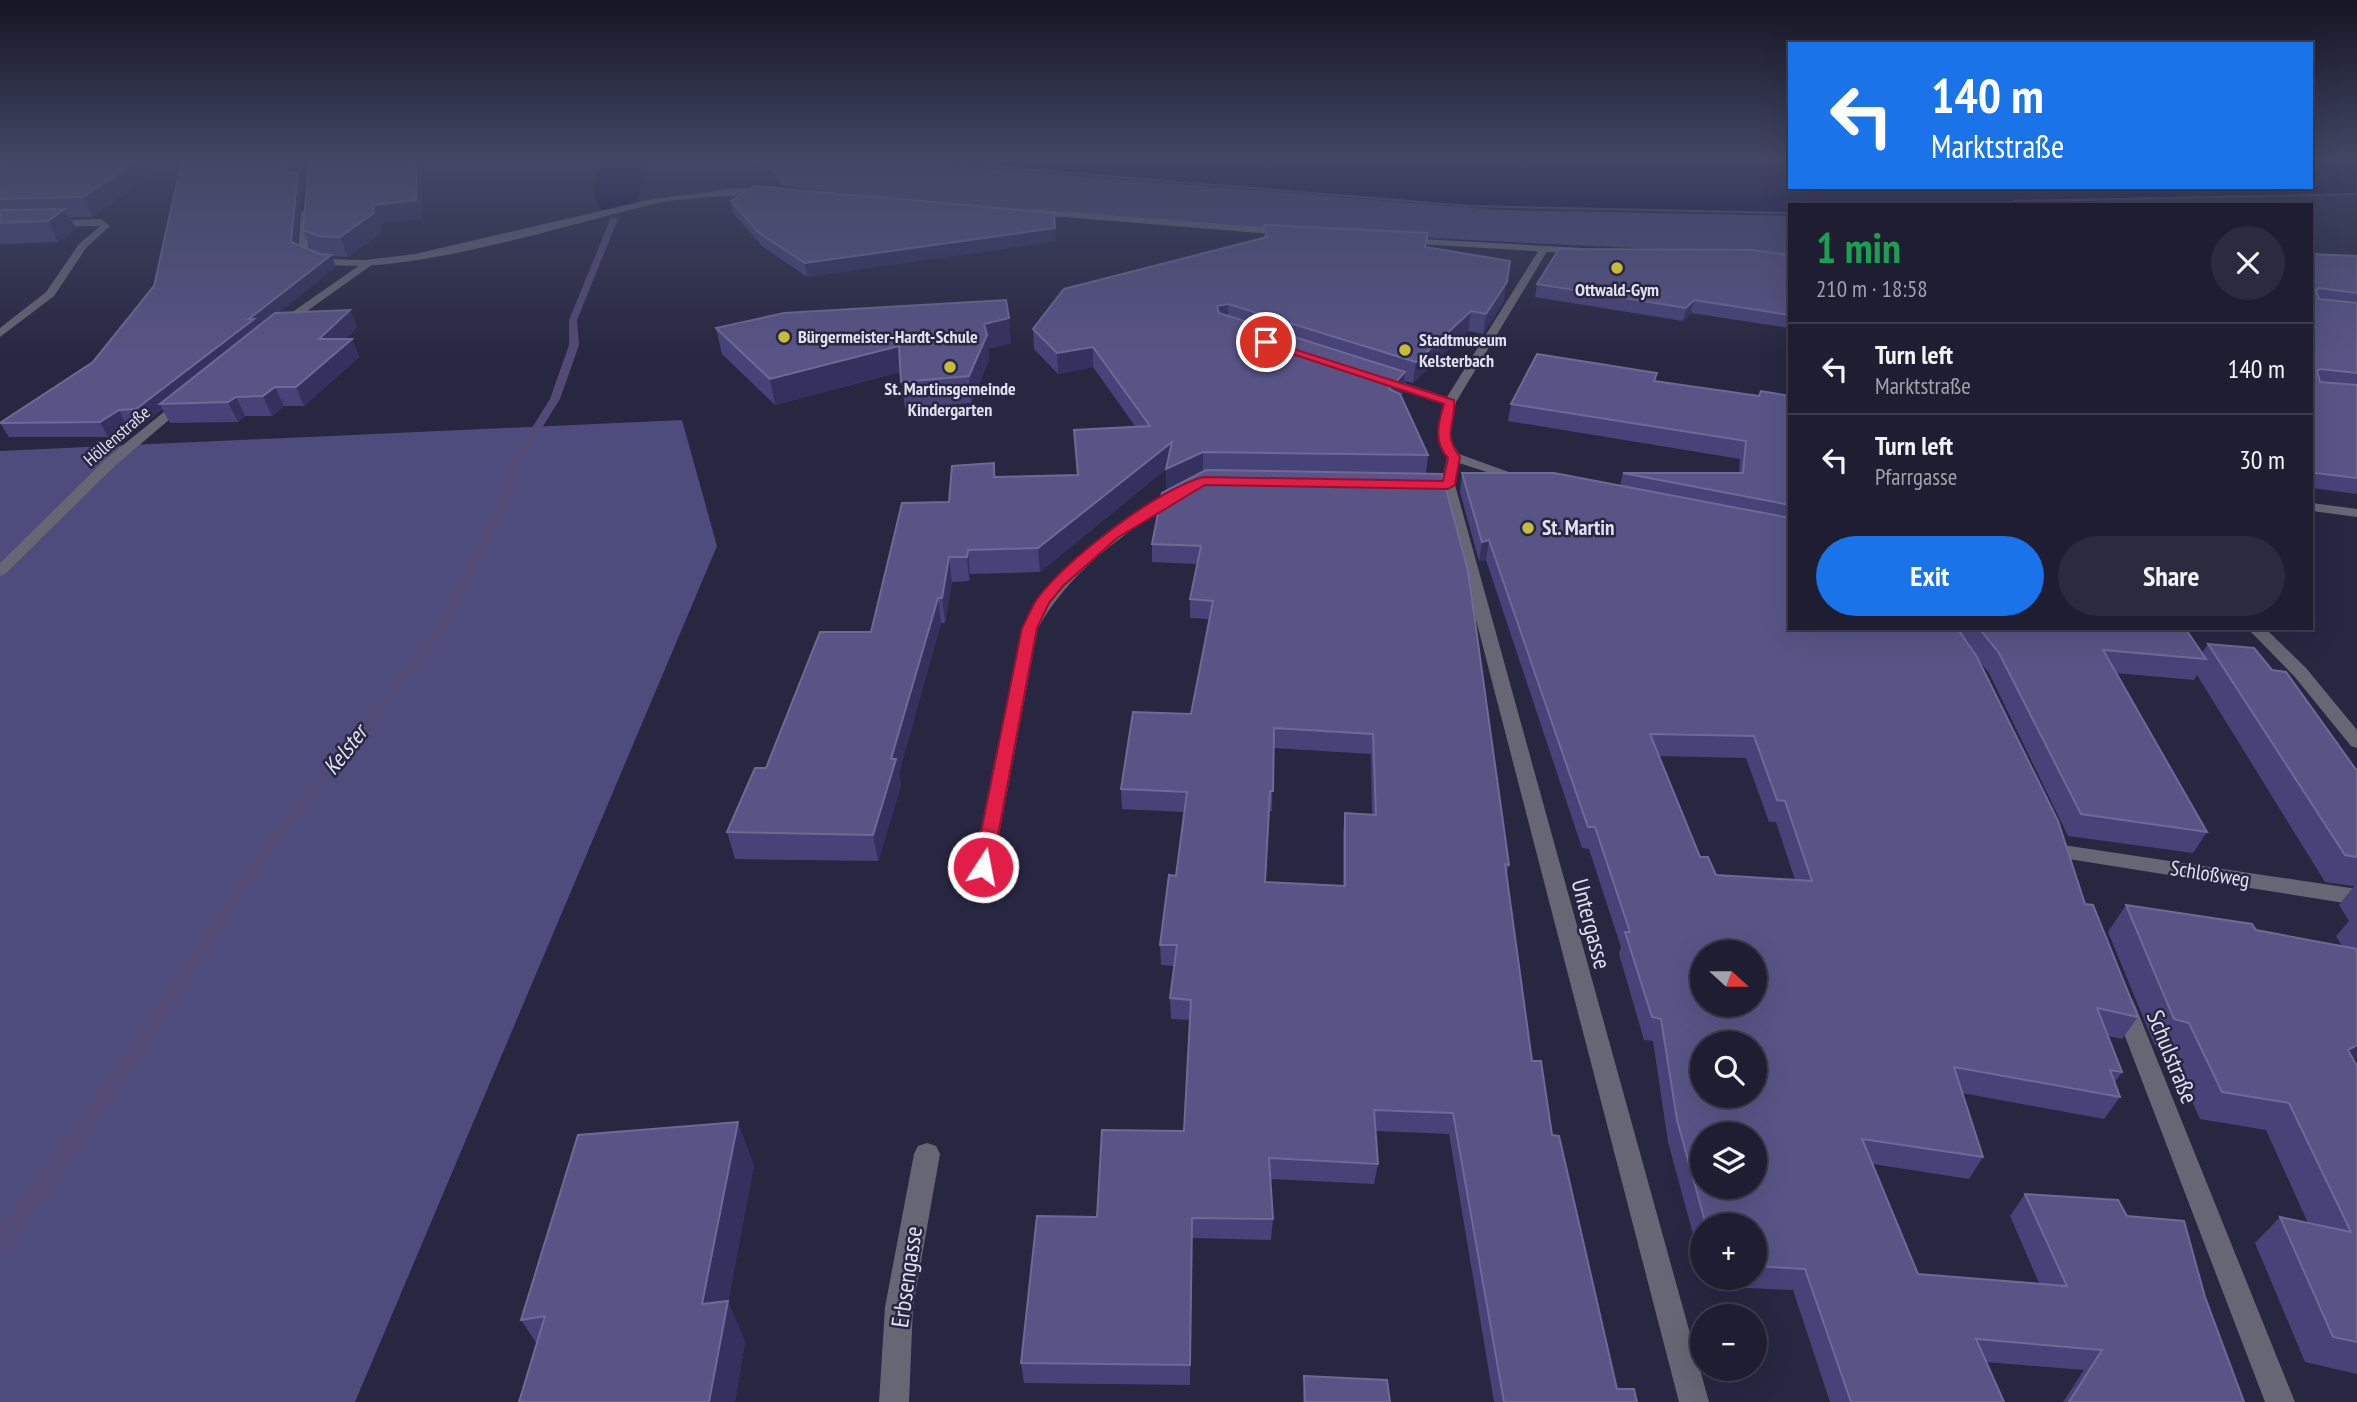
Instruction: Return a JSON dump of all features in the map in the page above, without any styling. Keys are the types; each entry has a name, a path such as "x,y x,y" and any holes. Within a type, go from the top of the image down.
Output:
{"street":[{"path":"1,334 50,294 82,246 104,225"},
{"path":"305,225 303,253 310,260 327,264 368,264 552,225"},
{"path":"1200,225 1301,233"},
{"path":"1395,240 1598,252"},
{"path":"1533,482 1484,469 1454,457 1447,450 1443,427 1450,402 1543,250"},
{"path":"271,332 368,264"},
{"path":"1376,378 1450,402"},
{"name":"Höllenstraße","path":"0,571 112,461 198,391"},
{"name":"Untergasse","path":"1454,457 1441,485 1694,1402"},
{"path":"983,867 1030,628 1043,602 1075,566 1112,535 1192,486"},
{"path":"2313,507 2357,513"},
{"path":"2257,630 2300,672 2357,742"},
{"path":"2051,826 2073,877"},
{"name":"Schloßweg","path":"2063,852 2357,897"},
{"name":"Schulstraße","path":"2113,980 2280,1402"},
{"name":"Erbsengasse","path":"894,1402 900,1307 927,1154"}],"shaded area":[{"path":"1221,225 1788,225 1788,255 1411,237"},
{"path":"682,420 717,546 355,1402 0,1402 0,451"}],"building":[{"path":"167,225 293,225 291,242 320,254 331,255 249,319 254,319 136,409 119,410 100,422 0,423 93,362 154,286"},
{"path":"303,225 356,225 340,237 320,236 303,230"},
{"path":"752,225 1055,225 1055,228 805,263 759,233"},
{"path":"1264,225 1428,233 1425,247 1510,261 1507,282 1486,314 1471,311 1416,362 1228,304 1217,306 1219,313 1405,372 1389,389 1400,394 1428,455 1203,452 1166,469 1172,442 1038,548 968,550 967,557 949,557 942,598 938,598 891,759 896,759 873,835 727,832 755,768 766,768 820,632 871,632 902,503 949,502 952,466 994,463 994,477 1078,475 1074,430 1150,426 1093,347 1057,353 1033,329 1064,289 1267,237"},
{"path":"1559,249 1752,250 1788,255 1788,315 1694,300 1686,308 1537,284"},
{"path":"2313,254 2357,256 2357,293 2319,288 2316,290 2319,299 2357,303 2357,373 2320,369 2317,371 2320,382 2357,385 2357,478 2315,473"},
{"path":"1006,300 1009,318 984,324 987,335 969,376 901,382 899,346 770,379 716,328 784,313"},
{"path":"350,310 319,339 352,339 296,387 275,387 263,396 236,397 228,402 160,404 275,313"},
{"path":"1537,354 1657,373 1654,381 1759,396 1761,391 1788,396 1788,505 1623,473 1743,473 1746,441 1511,404"},
{"path":"1206,470 1442,474 1468,571 1509,865 1505,864 1532,1061 1541,1061 1552,1135 1559,1136 1617,1389 1634,1389 1637,1402 1504,1402 1453,1113 1374,1110 1378,1164 1269,1158 1273,1219 1192,1218 1190,1365 1021,1363 1037,1216 1097,1217 1102,1130 1184,1131 1191,1000 1170,998 1177,945 1160,945 1169,875 1176,876 1187,792 1121,789 1133,712 1191,714 1213,601 1190,599 1201,546 1152,544 1162,493","holes":["1274,728 1373,734 1376,815 1345,813 1345,886 1265,882 1270,791 1273,791"]},
{"path":"1462,473 1554,473 1788,518 1788,630 1958,630 1977,657 2058,821 2085,904 2093,905 2138,1017 2097,1008 2122,1072 2110,1070 2120,1097 1954,1067 1983,1157 1862,1139 1918,1274 2067,1286 2025,1194 2118,1200 2127,1216 2184,1221 2205,1297 2244,1402 2069,1402 2102,1350 1976,1339 2004,1402 1851,1402 1805,1269 1767,1267 1767,1213 1703,1213 1699,1199 1767,1199 1767,1122 1690,1122 1690,1167 1677,1120 1661,1019 1652,1017 1625,932 1630,932 1595,827 1588,827 1489,540 1482,542","holes":["1650,734 1754,736 1777,800 1785,801 1812,881 1716,875 1708,857 1700,857"]},
{"path":"1981,630 2186,630 2206,659 2103,650 2207,832 2081,814 1999,653"},
{"path":"2208,644 2254,648 2272,670 2286,672 2357,771 2357,857 2345,855"},
{"path":"2126,905 2252,924 2256,930 2357,949 2357,1045 2348,1050 2357,1066 2357,1342 2333,1337 2280,1217 2351,1232 2289,1103 2222,1092 2189,1023 2174,1019"},
{"path":"738,1122 702,1304 728,1301 709,1402 519,1402 545,1316 521,1320 578,1135"},
{"path":"1304,1376 1387,1380 1390,1402 1305,1402"}],"waterway":[{"name":"Kelster","path":"0,1244 142,1042 255,863 443,625 503,502 515,463 555,399 574,345 573,320 611,225"}],"place":[{"name":"Ottwald-Gym","path":"1617,268"},
{"name":"Bürgermeister-Hardt-Schule","path":"784,337"},
{"name":"Stadtmuseum Kelsterbach","path":"1405,350"},
{"name":"St. Martinsgemeinde Kindergarten","path":"950,367"},
{"name":"St. Martin","path":"1528,528"}],"route":[{"path":"983,867 1030,628 1043,602 1058,583 1112,535 1182,491 1203,481 1448,485 1454,457 1447,450 1443,427 1450,402 1266,342"}]}
